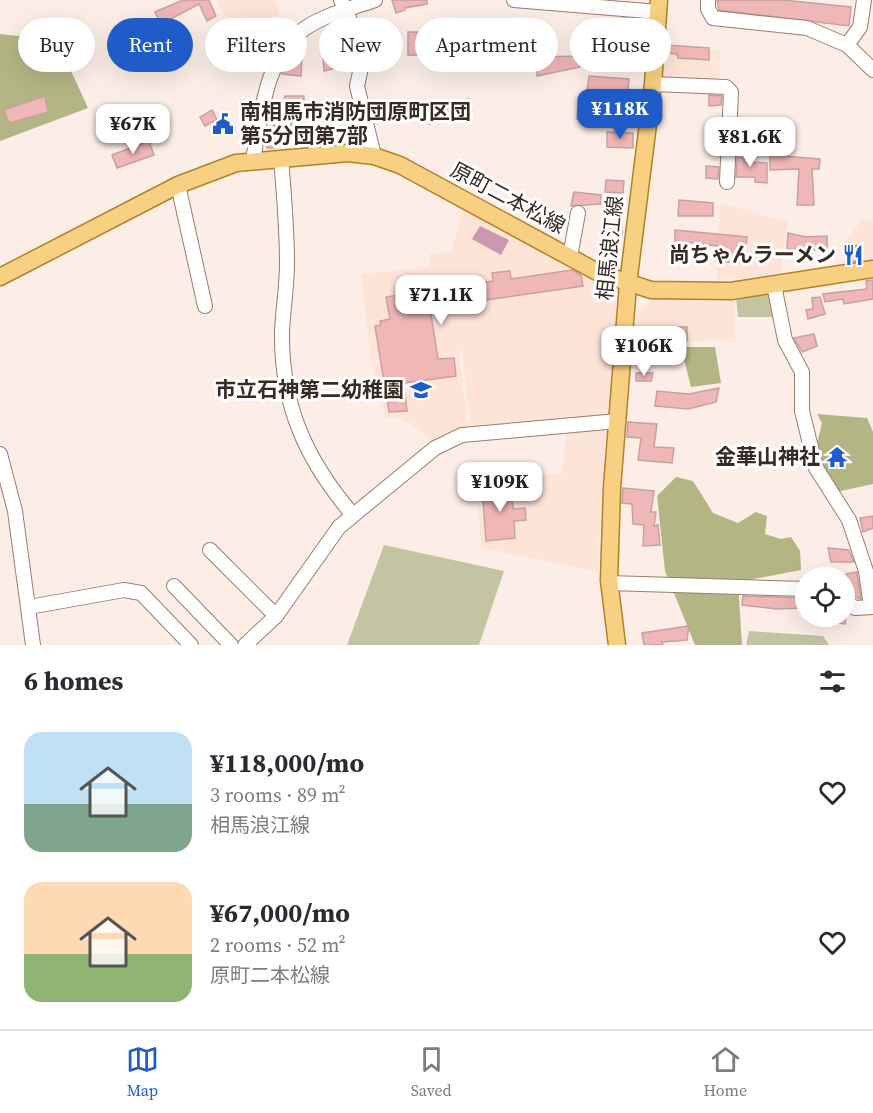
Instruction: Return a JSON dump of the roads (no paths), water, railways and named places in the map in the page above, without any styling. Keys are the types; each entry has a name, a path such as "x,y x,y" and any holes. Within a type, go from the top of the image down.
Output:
{"main road":[{"name":"相馬浪江線","path":"617,645 609,584 612,488 628,284 653,84 659,6"},
{"name":"原町二本松線","path":"0,278 178,185 219,168 253,160 348,153 374,156 410,170 599,273 651,290 731,291 873,269"}],"street":[{"path":"253,160 275,65 303,30 343,5 375,0"},
{"path":"514,0 659,6"},
{"path":"708,0 708,9 713,18 807,28 847,45 873,70"},
{"path":"847,45 860,27 864,0"},
{"path":"343,5 356,34 362,63 357,86 374,156"},
{"path":"653,84 726,87 731,92 727,182"},
{"path":"281,159 287,265 282,333 290,403 298,429 321,474 353,515"},
{"path":"178,185 205,306"},
{"path":"570,256 578,213"},
{"path":"774,285 785,340 802,372 802,411 816,468 849,520 866,572 872,607 855,608"},
{"path":"245,645 276,616 329,537 435,448 462,435 618,421"},
{"path":"0,454 15,511 33,645"},
{"path":"210,550 276,616"},
{"path":"609,584 795,589"},
{"path":"174,586 231,645"},
{"path":"29,607 124,590 141,593 191,645"}],"place":[{"name":"南相馬市消防団原町区団 第5分団第7部","path":"223,124"},
{"name":"尚ちゃんラーメン","path":"853,255"},
{"name":"市立石神第二幼稚園","path":"421,390"},
{"name":"金華山神社","path":"837,457"}]}
